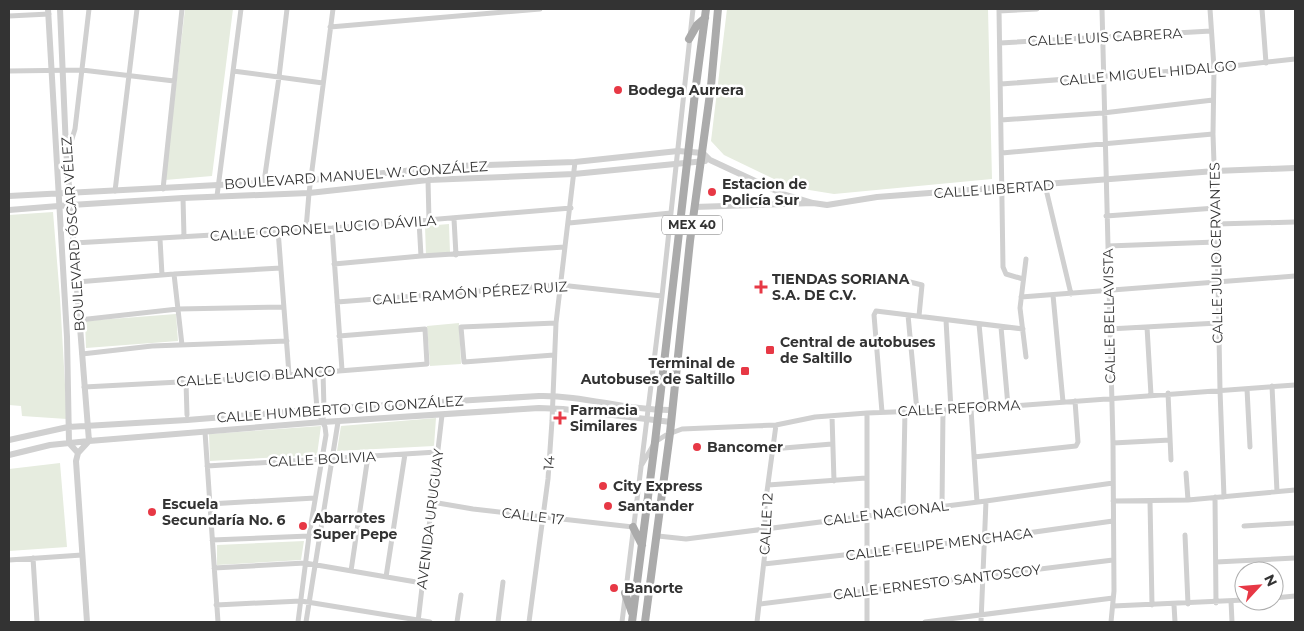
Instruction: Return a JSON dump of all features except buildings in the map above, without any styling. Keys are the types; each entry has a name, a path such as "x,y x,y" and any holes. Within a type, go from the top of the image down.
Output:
{"main road":[{"path":"688,152 706,9"},
{"path":"702,153 711,86 718,9"},
{"path":"689,39 697,25 705,18"},
{"name":"MEX 40","path":"632,618 659,410 688,152"},
{"name":"MEX 40","path":"645,622 672,422 694,207 702,153"},
{"path":"633,527 642,545"},
{"path":"625,593 632,618"}],"street":[{"name":"BOULEVARD ÓSCAR VÉLEZ","path":"60,9 66,149 89,441"},
{"path":"66,149 71,142 75,129 89,9"},
{"path":"115,191 137,9"},
{"path":"163,189 182,9"},
{"path":"217,196 240,9"},
{"path":"264,182 287,9"},
{"path":"306,229 333,9 325,9"},
{"path":"330,27 540,9"},
{"path":"622,622 662,296 692,9"},
{"path":"1023,279 1007,274 1003,269 999,10 1037,9"},
{"name":"CALLE BELLAVISTA","path":"1102,9 1102,77 1113,443 1114,598 1111,622"},
{"name":"CALLE JULIO CERVANTES","path":"1210,9 1214,68 1213,134 1224,497"},
{"path":"1262,9 1266,63"},
{"name":"BOULEVARD ÓSCAR VÉLEZ","path":"49,11 67,337 69,443"},
{"path":"9,16 49,11"},
{"name":"CALLE LUIS CABRERA","path":"1000,43 1211,31"},
{"name":"CALLE MIGUEL HIDALGO","path":"1001,84 1214,68 1295,59"},
{"path":"9,71 82,70 174,81"},
{"path":"232,71 323,83"},
{"path":"1001,120 1103,113 1213,100"},
{"path":"1002,153 1213,134"},
{"name":"BOULEVARD MANUEL W. GONZÁLEZ","path":"9,196 311,180 437,167 575,162 678,151 702,153"},
{"path":"702,153 710,160 784,194 813,203"},
{"name":"BOULEVARD MANUEL W. GONZÁLEZ","path":"9,210 217,196 309,193 428,180 574,174 710,160"},
{"name":"14","path":"529,622 550,449 556,323 575,162"},
{"name":"CALLE LIBERTAD","path":"694,207 813,203 827,205 877,197 1215,172 1295,168"},
{"path":"428,180 429,220"},
{"path":"1045,185 1071,294"},
{"path":"182,198 184,237"},
{"name":"CALLE CORONEL LUCIO DÁVILA","path":"74,243 332,228 571,208"},
{"path":"1106,216 1216,208"},
{"path":"569,223 671,213"},
{"path":"454,219 456,255"},
{"path":"420,221 421,256"},
{"path":"1216,224 1295,222"},
{"path":"332,228 342,370"},
{"path":"278,230 289,374"},
{"path":"160,239 162,275"},
{"path":"1108,246 1216,242"},
{"path":"334,264 421,256 565,247"},
{"path":"1026,258 1020,316 1026,357"},
{"path":"77,282 281,268"},
{"path":"174,274 182,345"},
{"path":"1021,297 1295,276"},
{"path":"906,281 922,285 919,316"},
{"name":"CALLE RAMÓN PÉREZ RUIZ","path":"337,302 560,285 662,296"},
{"path":"1053,295 1063,402"},
{"path":"79,320 178,309 284,307"},
{"path":"882,412 875,312 882,311 908,316 1023,329"},
{"path":"908,316 917,411"},
{"path":"946,320 951,410"},
{"path":"554,355 464,362 461,327 556,323"},
{"path":"1109,329 1218,323"},
{"path":"979,324 987,408"},
{"path":"1001,327 1008,406"},
{"path":"1147,327 1151,394"},
{"name":"CALLE LUCIO BLANCO","path":"84,387 186,382 427,364 425,329 339,336"},
{"path":"67,337 80,337"},
{"path":"82,354 152,346 286,341"},
{"path":"298,622 308,536 326,435 323,422 317,410 314,372"},
{"path":"323,372 323,422"},
{"path":"186,382 187,415"},
{"path":"1295,385 1295,390"},
{"name":"CALLE REFORMA","path":"641,466 655,442 670,433 682,429 776,425 815,417 866,413 987,408 1151,394 1295,385"},
{"path":"1272,386 1277,492"},
{"path":"1247,389 1250,448"},
{"path":"1168,393 1171,460"},
{"name":"CALLE HUMBERTO CID GONZÁLEZ","path":"9,440 68,427 324,408 552,395 648,410 673,410"},
{"path":"450,400 450,414"},
{"path":"974,457 1076,446 1078,442 1075,401"},
{"name":"CALLE HUMBERTO CID GONZÁLEZ","path":"9,455 50,445 89,441 323,422 552,408 672,422"},
{"path":"971,409 977,502"},
{"path":"942,506 943,410"},
{"path":"903,512 905,412"},
{"path":"866,413 866,622"},
{"name":"AVENIDA URUGUAY","path":"418,622 442,415"},
{"path":"832,416 834,481"},
{"path":"306,622 338,422"},
{"name":"CALLE 12","path":"757,622 766,544 764,518 776,425"},
{"path":"205,432 218,622"},
{"path":"1113,443 1170,440"},
{"path":"87,622 76,461 78,453 89,441"},
{"path":"69,443 78,453"},
{"path":"772,448 832,444"},
{"name":"CALLE BOLIVIA","path":"207,466 438,452"},
{"path":"386,577 405,454"},
{"path":"350,571 368,456"},
{"path":"1186,472 1188,500"},
{"path":"768,485 866,478"},
{"name":"CALLE NACIONAL","path":"658,536 686,538 903,512 1113,483"},
{"path":"1113,501 1188,500 1295,490"},
{"path":"1214,497 1216,602"},
{"path":"209,504 315,498"},
{"path":"981,622 986,501"},
{"path":"1150,501 1152,605"},
{"name":"CALLE 17","path":"432,502 473,509 633,527"},
{"name":"CALLE FELIPE MENCHACA","path":"764,564 866,554 1113,521"},
{"path":"1244,526 1295,523"},
{"path":"212,540 308,536"},
{"path":"1185,536 1188,604"},
{"path":"9,560 82,555"},
{"path":"33,558 37,622"},
{"path":"1216,562 1295,558"},
{"name":"CALLE ERNESTO SANTOSCOY","path":"760,604 1113,560"},
{"path":"214,568 305,563 422,583"},
{"path":"498,622 503,582"},
{"path":"457,622 461,595"},
{"path":"925,622 1114,598"},
{"path":"216,605 301,601 418,622 430,622"},
{"path":"1231,601 1232,622"},
{"path":"1113,606 1234,601"},
{"path":"1174,604 1175,622"}],"shaded area":[{"path":"185,9 233,9 212,176 165,180"},
{"path":"727,9 988,9 992,179 834,194 803,189 776,180 724,155 711,141"},
{"path":"53,212 67,419 22,416 21,406 9,405 9,215"},
{"path":"449,224 450,253 426,255 425,226"},
{"path":"176,314 178,341 86,348 85,321"},
{"path":"459,323 461,364 430,366 427,326"},
{"path":"436,418 434,446 337,451 341,426"},
{"path":"321,426 317,455 210,461 209,434"},
{"path":"60,463 67,547 9,551 9,469"},
{"path":"304,541 301,560 217,565 217,545"}],"place":[{"name":"Bodega Aurrera","path":"618,90"},
{"name":"Estacion de Policía Sur","path":"712,192"},
{"name":"TIENDAS SORIANA S.A. DE C.V.","path":"761,287"},
{"name":"Central de autobuses de Saltillo","path":"770,350"},
{"name":"Terminal de Autobuses de Saltillo","path":"745,371"},
{"name":"Farmacia Similares","path":"560,418"},
{"name":"Bancomer","path":"697,447"},
{"name":"City Express","path":"603,486"},
{"name":"Santander","path":"608,506"},
{"name":"Escuela Secundaría No. 6","path":"152,512"},
{"name":"Abarrotes Super Pepe","path":"303,526"},
{"name":"Banorte","path":"614,588"}]}
